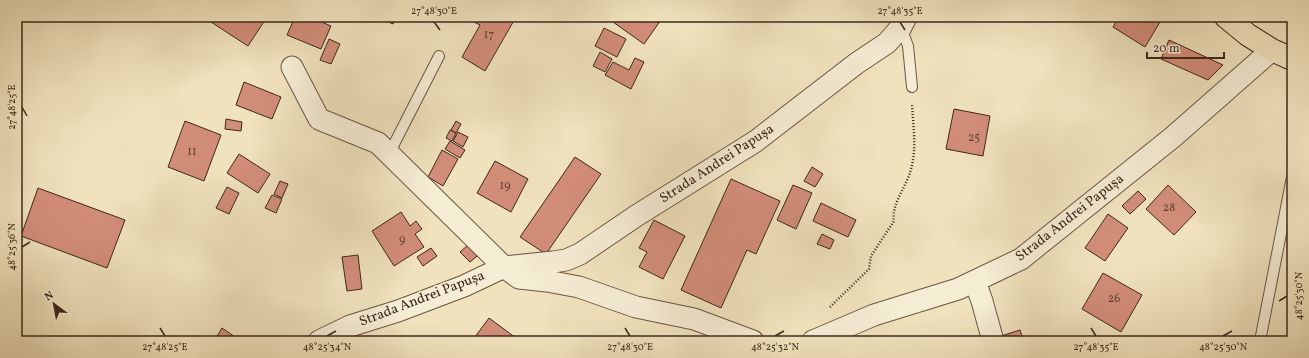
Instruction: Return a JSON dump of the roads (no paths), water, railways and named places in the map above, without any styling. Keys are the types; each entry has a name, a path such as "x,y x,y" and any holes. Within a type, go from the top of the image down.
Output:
{"main road":[{"path":"1226,17 1248,35 1272,50 1292,59"}],"street":[{"name":"Strada Andrei Papușa","path":"319,341 350,326 398,311 464,286 504,267 566,260 580,254 636,216 756,141 857,63 888,43 904,22"},
{"name":"Strada Andrei Papușa","path":"813,341 874,315 958,289 1020,259 1173,137 1272,50"},
{"name":"Strada Andrei Papușa","path":"292,67 319,119 378,143 504,267 519,278 547,281 579,288 636,307 694,319 752,341"},
{"path":"975,282 993,341"}],"lane":[{"path":"904,22 912,87"},
{"path":"389,154 439,56"},
{"path":"1260,341 1292,177"}]}
